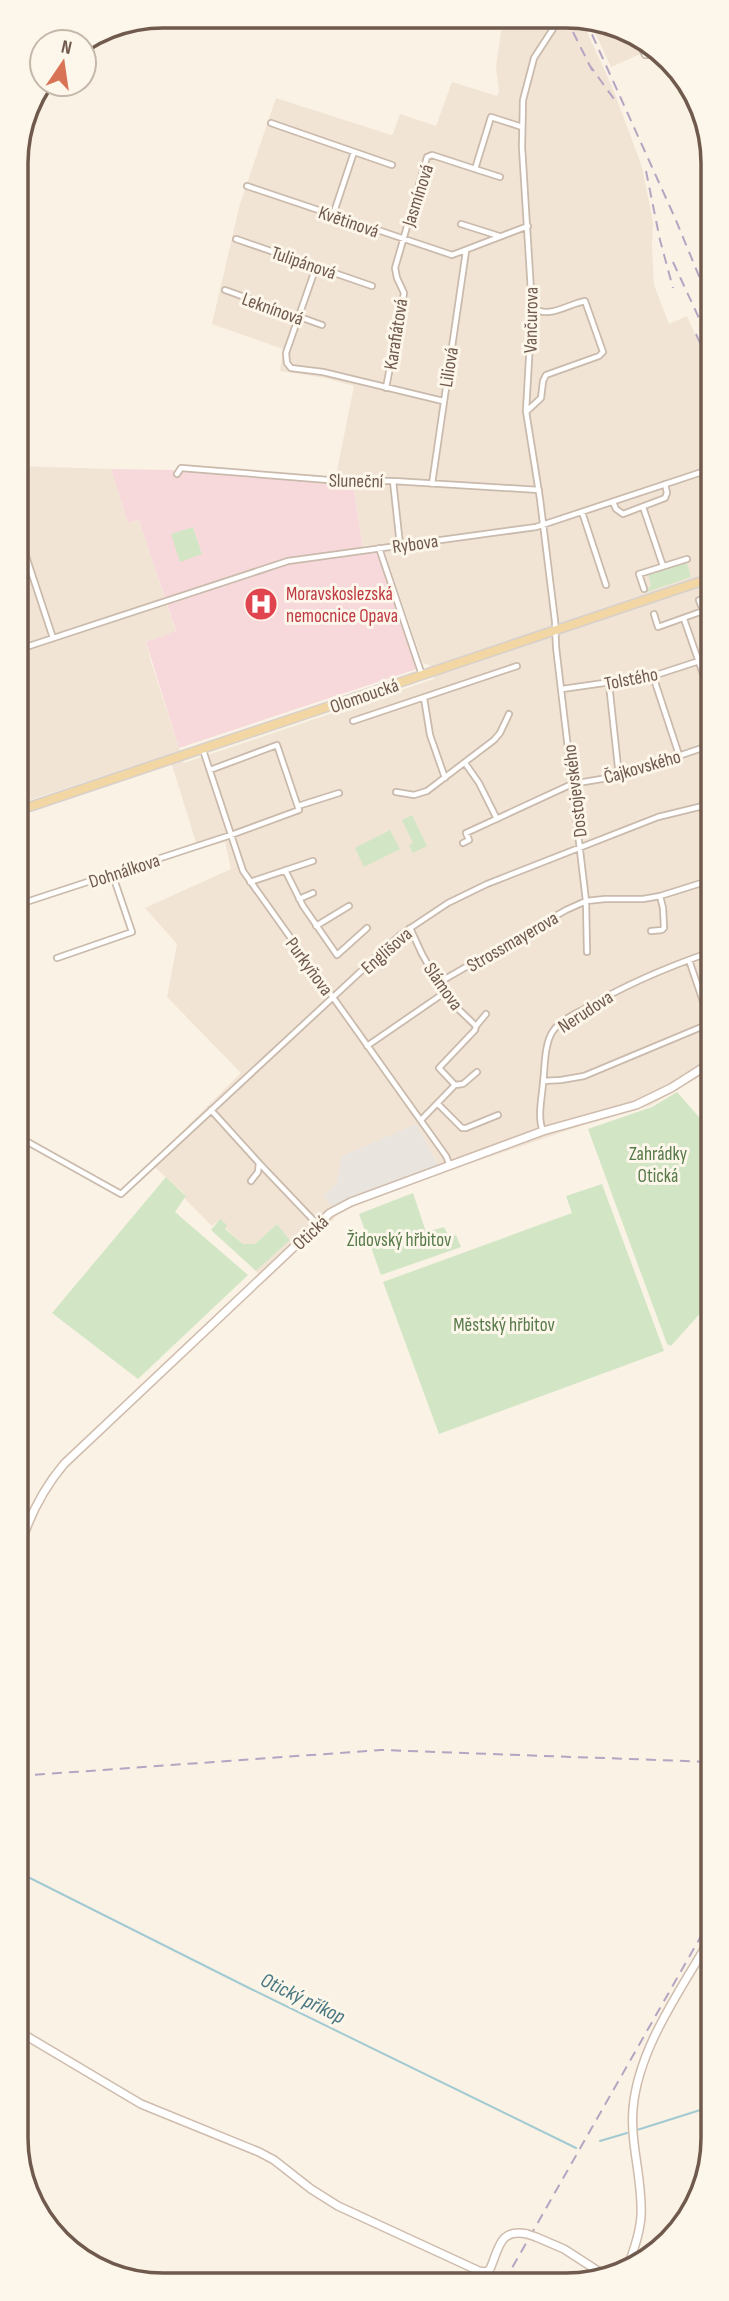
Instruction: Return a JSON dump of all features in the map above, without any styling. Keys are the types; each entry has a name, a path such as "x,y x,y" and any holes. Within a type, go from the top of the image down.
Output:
{"main road":[{"name":"Olomoucká","path":"28,807 701,581"},
{"name":"Otická","path":"28,1526 47,1486 64,1464 317,1224 344,1204 543,1131 643,1102 701,1069"},
{"path":"631,2256 637,2241 641,2206 632,2125 638,2078 657,2032 701,1955"},
{"path":"28,2037 141,2104 259,2152 338,2206 478,2272 488,2271 504,2238 515,2232 536,2237 564,2249 598,2269"},
{"path":"627,2259 637,2241"},
{"path":"589,2265 592,2270"}],"street":[{"name":"Vančurova","path":"554,28 534,58 523,100 522,147 533,307 526,411 539,490 556,629"},
{"path":"475,169 491,117 522,127"},
{"path":"271,123 392,165"},
{"path":"333,215 354,152"},
{"name":"Jasmínová","path":"403,239 427,157 432,155 500,177"},
{"name":"Květinová","path":"247,186 452,255 466,251"},
{"path":"461,224 500,237"},
{"path":"466,251 528,226"},
{"name":"Tulipánová","path":"236,239 372,286"},
{"name":"Karafiátová","path":"386,388 404,293 395,268 403,239"},
{"name":"Liliová","path":"432,484 466,251"},
{"name":"Karafiátová","path":"316,267 286,353 287,363 291,368 323,372 443,401"},
{"name":"Leknínová","path":"225,290 323,325"},
{"path":"526,411 541,398 543,381 547,375 599,356 603,352 585,301 548,313 539,312 533,307"},
{"name":"Sluneční","path":"177,474 181,468 341,481 393,481 539,490"},
{"name":"Rybova","path":"28,646 288,561 543,525 701,472"},
{"path":"393,481 400,545"},
{"path":"613,502 616,509 624,514 643,508 665,498 665,484"},
{"path":"643,508 663,566"},
{"path":"582,512 606,585"},
{"path":"379,548 422,675"},
{"path":"644,589 639,574 687,559"},
{"path":"28,562 53,638"},
{"path":"699,600 701,606"},
{"path":"654,614 658,628 701,612"},
{"path":"684,619 701,666"},
{"name":"Dostojevského","path":"556,629 586,901 587,952"},
{"name":"Tolstého","path":"562,689 653,676 699,661"},
{"path":"353,721 517,666"},
{"path":"653,676 679,755"},
{"path":"609,684 619,776"},
{"path":"424,698 430,732 445,778"},
{"path":"396,792 419,795 445,778 494,740 509,714"},
{"path":"210,770 277,745 298,806 299,810 231,835"},
{"name":"Čajkovského","path":"463,843 469,840 466,833 572,784 619,776 701,748"},
{"name":"Purkyňova","path":"203,749 243,871 446,1156 450,1166"},
{"path":"465,763 479,783 496,819"},
{"path":"298,806 339,793"},
{"name":"Englišova","path":"28,1142 121,1194 410,928 464,895 657,817 701,806"},
{"name":"Dohnálkova","path":"28,901 231,835"},
{"path":"250,882 313,861"},
{"path":"285,870 299,899 337,955 367,928"},
{"path":"57,958 132,932 112,873"},
{"path":"586,901 643,899 701,883"},
{"path":"299,899 313,893"},
{"path":"651,931 664,928 660,896"},
{"name":"Strossmayerova","path":"438,983 586,901"},
{"path":"316,926 349,906"},
{"name":"Slámova","path":"410,928 438,983 452,1003 476,1026 486,1014"},
{"name":"Nerudova","path":"543,1131 540,1120 543,1081 552,1032 564,1020 611,992 660,970 701,956"},
{"path":"689,960 701,995"},
{"path":"367,1046 444,993"},
{"path":"455,1085 439,1068 476,1026"},
{"path":"543,1081 591,1073 701,1028"},
{"path":"421,1121 455,1085 463,1084 477,1072"},
{"path":"438,1104 462,1128 498,1115"},
{"path":"211,1110 317,1224"},
{"path":"251,1181 258,1172 259,1163"}],"shaded area":[{"path":"502,28 586,30 613,89 642,167 653,222 654,285 669,324 687,316 701,348 701,1076 651,1105 583,1125 443,1173 416,1124 323,1196 338,1214 266,1281 256,1271 290,1240 277,1224 255,1244 243,1244 225,1228 220,1219 212,1226 185,1199 184,1193 150,1163 241,1073 167,997 177,944 145,908 231,869 225,842 198,849 169,755 28,800 28,466 111,469 128,523 139,520 176,632 146,642 184,763 434,679 429,665 423,663 382,544 363,546 353,486 337,483 336,476 354,386 280,371 283,349 212,324 240,204 276,98 391,135 400,114 436,126 452,82 497,96 499,92 496,67"},
{"path":"595,31 626,42 643,53 611,67"},
{"name":"Moravskoslezská nemocnice Opava","path":"111,469 173,470 179,474 183,471 195,471 353,485 364,554 377,553 417,669 179,748 146,642 176,631 139,520 128,523"},
{"path":"416,1124 443,1173 356,1203 338,1214 323,1196 337,1183 342,1156"}],"green space":[{"path":"193,527 202,554 180,562 171,534"},
{"path":"686,560 691,577 644,593 643,590 651,585 648,573"},
{"path":"412,815 427,846 413,853 409,845 413,843 402,820"},
{"path":"390,830 400,849 364,867 355,848"},
{"name":"Zahrádky Otická","path":"677,1092 701,1119 701,1312 671,1346 667,1344 588,1129 652,1107"},
{"path":"166,1177 186,1196 175,1212 248,1275 138,1379 52,1313"},
{"name":"Městský hřbitov","path":"602,1184 664,1351 439,1434 383,1282 572,1213 566,1196"},
{"name":"Židovský hřbitov","path":"413,1193 426,1232 444,1227 449,1237 456,1235 461,1247 381,1275 359,1214"},
{"path":"220,1219 227,1225 225,1229 243,1244 255,1244 277,1224 290,1240 256,1271 211,1230"}],"waterway":[{"name":"Otický příkop","path":"28,1877 576,2148"},
{"name":"Otický příkop","path":"637,2130 701,2110"},
{"name":"Otický příkop","path":"600,2141 627,2133"}],"railway":[{"path":"590,31 701,281"},
{"path":"573,32 592,70"},
{"path":"588,63 614,99"},
{"path":"646,171 673,288"},
{"path":"673,262 701,322"},
{"path":"696,334 701,345"},
{"path":"28,1775 381,1750 701,1762"},
{"path":"509,2273 701,1936"}],"place":[{"name":"Moravskoslezská nemocnice Opava","path":"261,604"}]}
